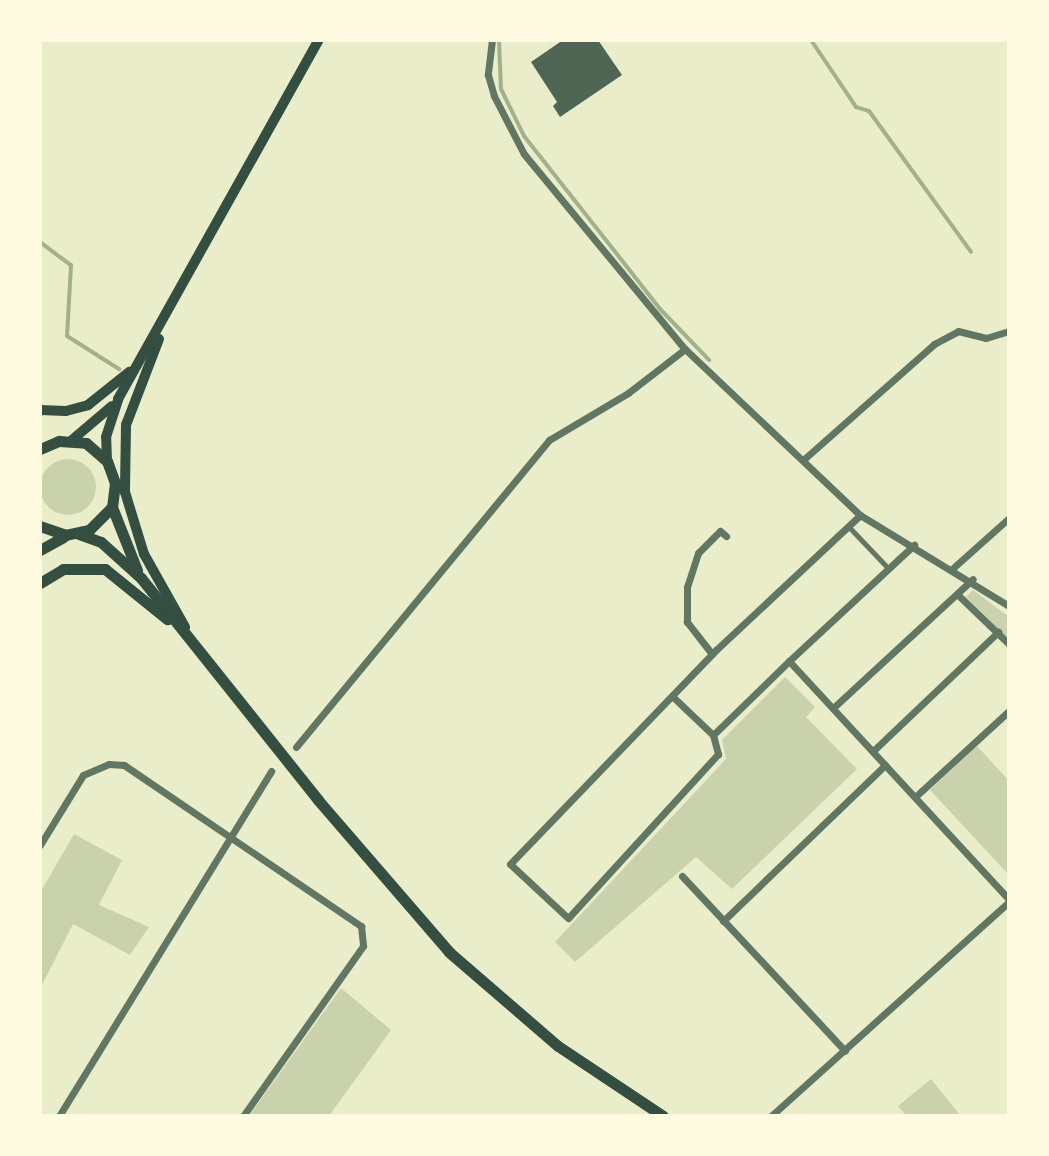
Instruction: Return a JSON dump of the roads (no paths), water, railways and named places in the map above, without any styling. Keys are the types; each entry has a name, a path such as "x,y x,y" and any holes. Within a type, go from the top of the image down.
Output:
{"main road":[{"path":"72,440 97,423 118,399 319,40"},
{"path":"179,293 126,425 125,492 144,554 194,644"},
{"path":"40,410 66,411 88,405 127,374 153,337"},
{"path":"118,399 106,437 107,461 115,483 112,507 141,578"},
{"path":"40,436 59,441"},
{"path":"40,449 59,441 72,440 86,443 107,461"},
{"path":"40,550 98,524 112,507"},
{"path":"40,526 101,542 141,578 442,945 529,1024 663,1116"},
{"path":"40,583 63,569 105,569 194,644"}],"street":[{"path":"492,40 488,75 494,96 524,154 685,349 860,515 973,579 1009,606"},
{"path":"803,460 934,344 958,331 986,338 1009,331"},
{"path":"296,747 549,440 628,393 685,349"},
{"path":"672,696 713,735 718,754 568,918 510,864 712,654 860,515"},
{"path":"953,568 1009,518"},
{"path":"848,526 889,569"},
{"path":"712,654 687,622 687,587 698,553 720,531 726,536"},
{"path":"713,735 914,545"},
{"path":"833,708 973,579"},
{"path":"957,594 1009,644"},
{"path":"873,751 998,632"},
{"path":"771,1116 1009,900 789,661"},
{"path":"915,797 1009,711"},
{"path":"40,845 73,786 83,775 109,764 138,772 365,931 363,946 243,1116"},
{"path":"723,921 885,765"},
{"path":"59,1116 271,771"},
{"path":"682,876 845,1051"}],"waterway":[{"path":"499,40 501,89 524,136 660,309 709,360"},
{"path":"811,40 856,107 869,111 971,252"},
{"path":"40,242 71,265 67,336 119,369"}]}
